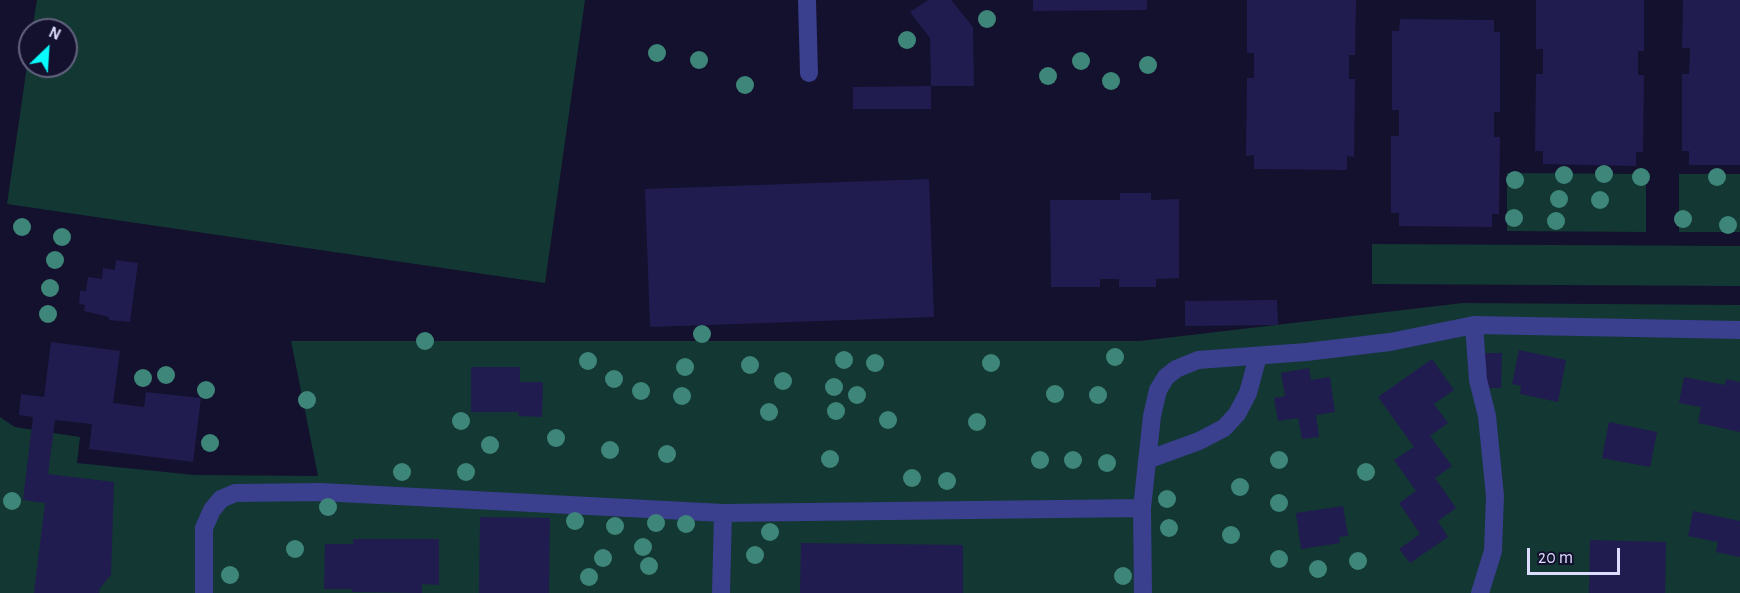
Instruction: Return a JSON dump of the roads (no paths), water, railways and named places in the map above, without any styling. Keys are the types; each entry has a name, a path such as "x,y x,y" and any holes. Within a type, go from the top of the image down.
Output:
{"street":[{"path":"807,0 809,73"},
{"path":"1474,325 1478,380 1487,416 1495,496 1493,551 1480,593"},
{"path":"1143,593 1142,508 1152,416 1158,390 1166,377 1176,369 1198,360 1306,352 1390,342 1474,325 1740,330"},
{"path":"1147,460 1199,441 1224,428 1237,414 1248,393 1258,356"},
{"path":"204,593 204,528 212,510 221,499 235,493 321,492 723,513 1142,508"},
{"path":"722,593 723,513"}]}
